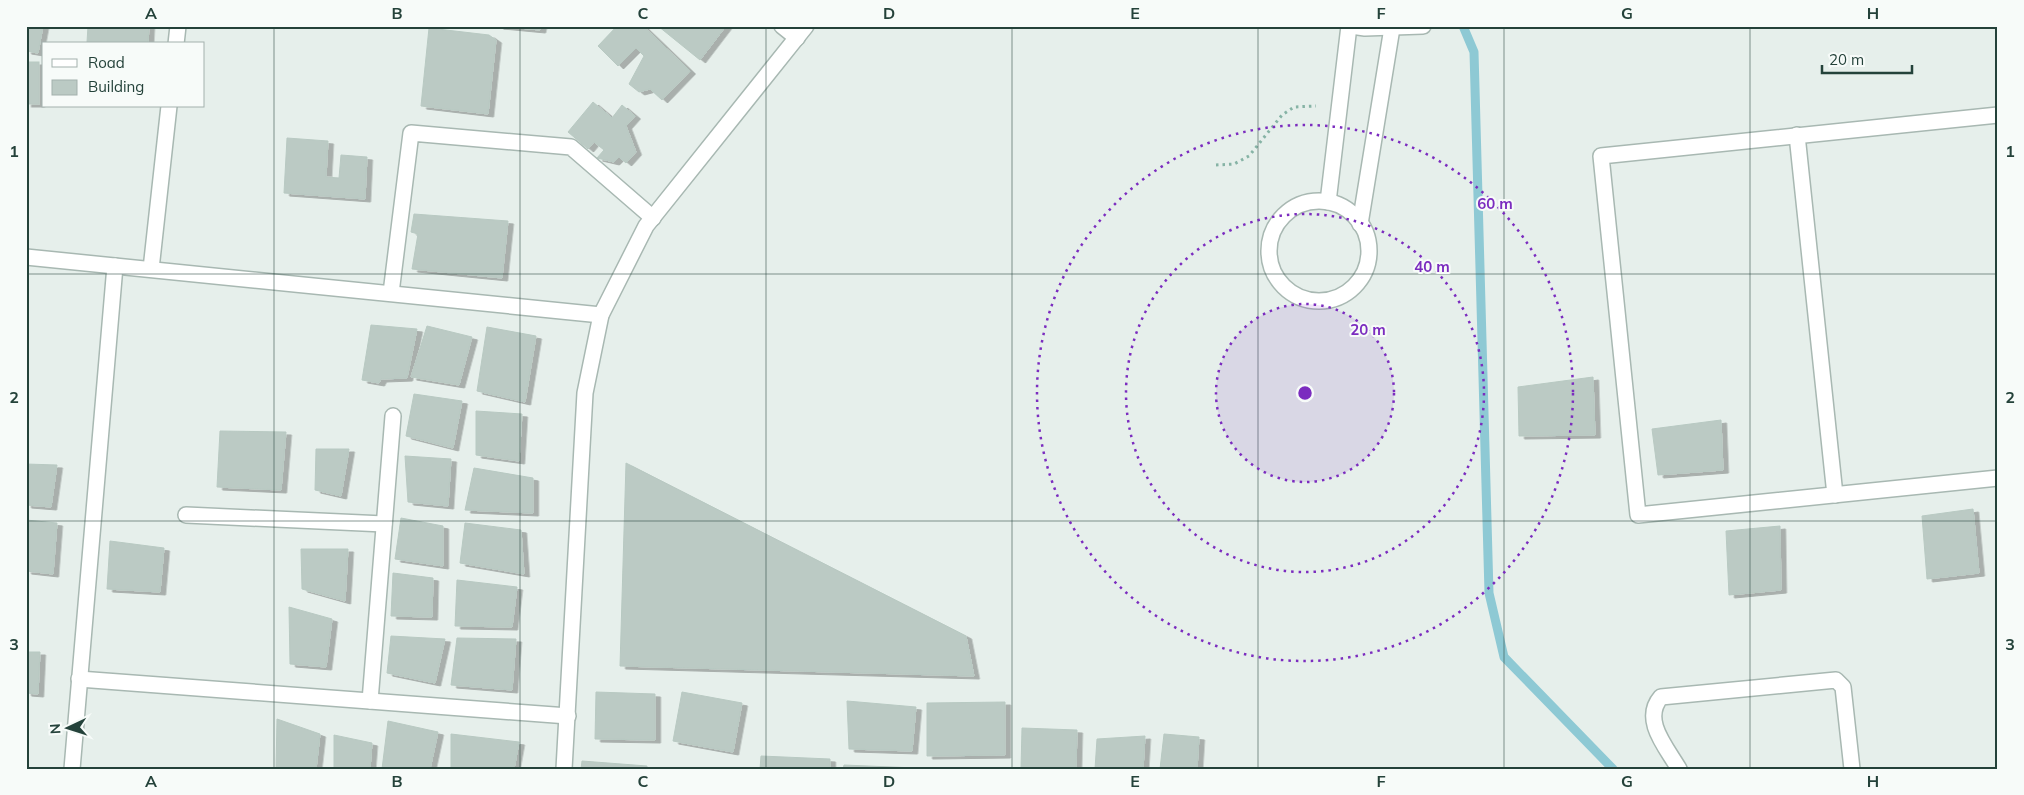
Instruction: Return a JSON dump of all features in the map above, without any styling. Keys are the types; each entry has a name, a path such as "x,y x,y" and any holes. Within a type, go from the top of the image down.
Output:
{"street":[{"path":"176,42 178,26"},
{"path":"564,769 585,393 601,315 646,226 801,32 782,26"},
{"path":"1328,202 1350,26 1392,28 1423,26"},
{"path":"1360,224 1392,28"},
{"path":"151,269 169,108"},
{"path":"1998,114 1601,156 1638,515 1998,478"},
{"path":"392,293 411,133 571,148 653,218"},
{"path":"1797,136 1835,495"},
{"path":"1328,202 1344,208 1355,217 1368,242 1369,256 1366,270 1348,292 1322,301 1294,294 1283,285 1275,273 1270,260 1270,246 1273,232 1280,220 1290,210 1303,203 1328,202"},
{"path":"26,256 601,315"},
{"path":"72,769 115,266"},
{"path":"370,701 393,416"},
{"path":"186,515 384,524"},
{"path":"79,679 568,716"},
{"path":"1679,769 1654,724 1653,712 1655,703 1661,697 1836,680 1843,688 1852,769"}],"path":[{"path":"1216,165 1234,164 1249,156 1282,115 1294,107 1339,108"}],"building":[{"path":"26,26 43,26 38,53 26,51"},
{"path":"88,26 149,26 148,42 87,42"},
{"path":"498,26 541,26 540,30"},
{"path":"617,26 643,26 690,71 662,100 650,89 639,92 629,84 644,56 636,48 618,66 598,46"},
{"path":"658,26 726,26 700,60"},
{"path":"429,28 489,35 496,40 488,114 421,106"},
{"path":"26,62 39,62 39,104 26,104"},
{"path":"593,102 612,118 622,105 635,116 626,126 636,152 626,163 619,157 614,162 597,158 604,150 594,142 588,149 568,132"},
{"path":"287,138 328,141 326,177 339,178 341,155 367,157 365,199 284,193"},
{"path":"414,214 508,221 502,278 412,269 418,234 411,232"},
{"path":"371,325 417,329 407,378 381,379 379,383 362,380"},
{"path":"427,326 472,337 459,385 411,377"},
{"path":"487,327 536,336 525,402 477,391"},
{"path":"1593,377 1595,435 1519,436 1518,387"},
{"path":"414,394 462,401 453,448 406,436"},
{"path":"476,411 522,414 519,461 476,455"},
{"path":"1721,420 1723,470 1658,475 1652,429"},
{"path":"220,431 286,432 281,490 217,487"},
{"path":"316,449 349,449 341,496 315,490"},
{"path":"405,456 451,459 448,506 408,502"},
{"path":"626,463 966,636 974,676 620,666"},
{"path":"26,464 57,465 51,507 26,505"},
{"path":"474,468 533,478 533,513 465,510"},
{"path":"1973,509 1979,573 1927,579 1922,516"},
{"path":"401,518 443,526 443,566 395,559"},
{"path":"26,520 57,523 53,574 26,571"},
{"path":"465,523 521,530 524,574 460,563"},
{"path":"1780,526 1781,590 1729,595 1726,531"},
{"path":"110,541 164,548 160,592 107,589"},
{"path":"301,549 348,549 345,601 302,589"},
{"path":"393,573 433,578 432,617 391,616"},
{"path":"457,580 517,587 512,627 455,626"},
{"path":"289,607 332,619 326,667 290,664"},
{"path":"391,636 445,639 435,683 387,673"},
{"path":"457,638 516,639 512,690 451,685"},
{"path":"26,652 40,652 38,694 26,693"},
{"path":"596,692 655,694 655,740 595,739"},
{"path":"682,692 742,703 733,752 673,741"},
{"path":"847,701 916,707 912,751 849,749"},
{"path":"1005,702 1005,755 927,756 927,703"},
{"path":"277,719 320,734 316,769 276,769"},
{"path":"388,721 438,732 430,769 382,769"},
{"path":"1022,728 1077,730 1076,769 1021,769"},
{"path":"451,734 519,742 514,769 451,769"},
{"path":"1164,734 1199,737 1197,769 1160,769"},
{"path":"334,735 372,743 370,769 334,769"},
{"path":"1145,736 1143,769 1095,769 1097,739"},
{"path":"761,756 830,759 830,769 760,769"},
{"path":"582,761 647,766 647,769 581,769"},
{"path":"844,765 916,768 843,769"}],"waterway":[{"path":"1463,26 1474,52 1489,593 1504,657 1613,769"}]}
